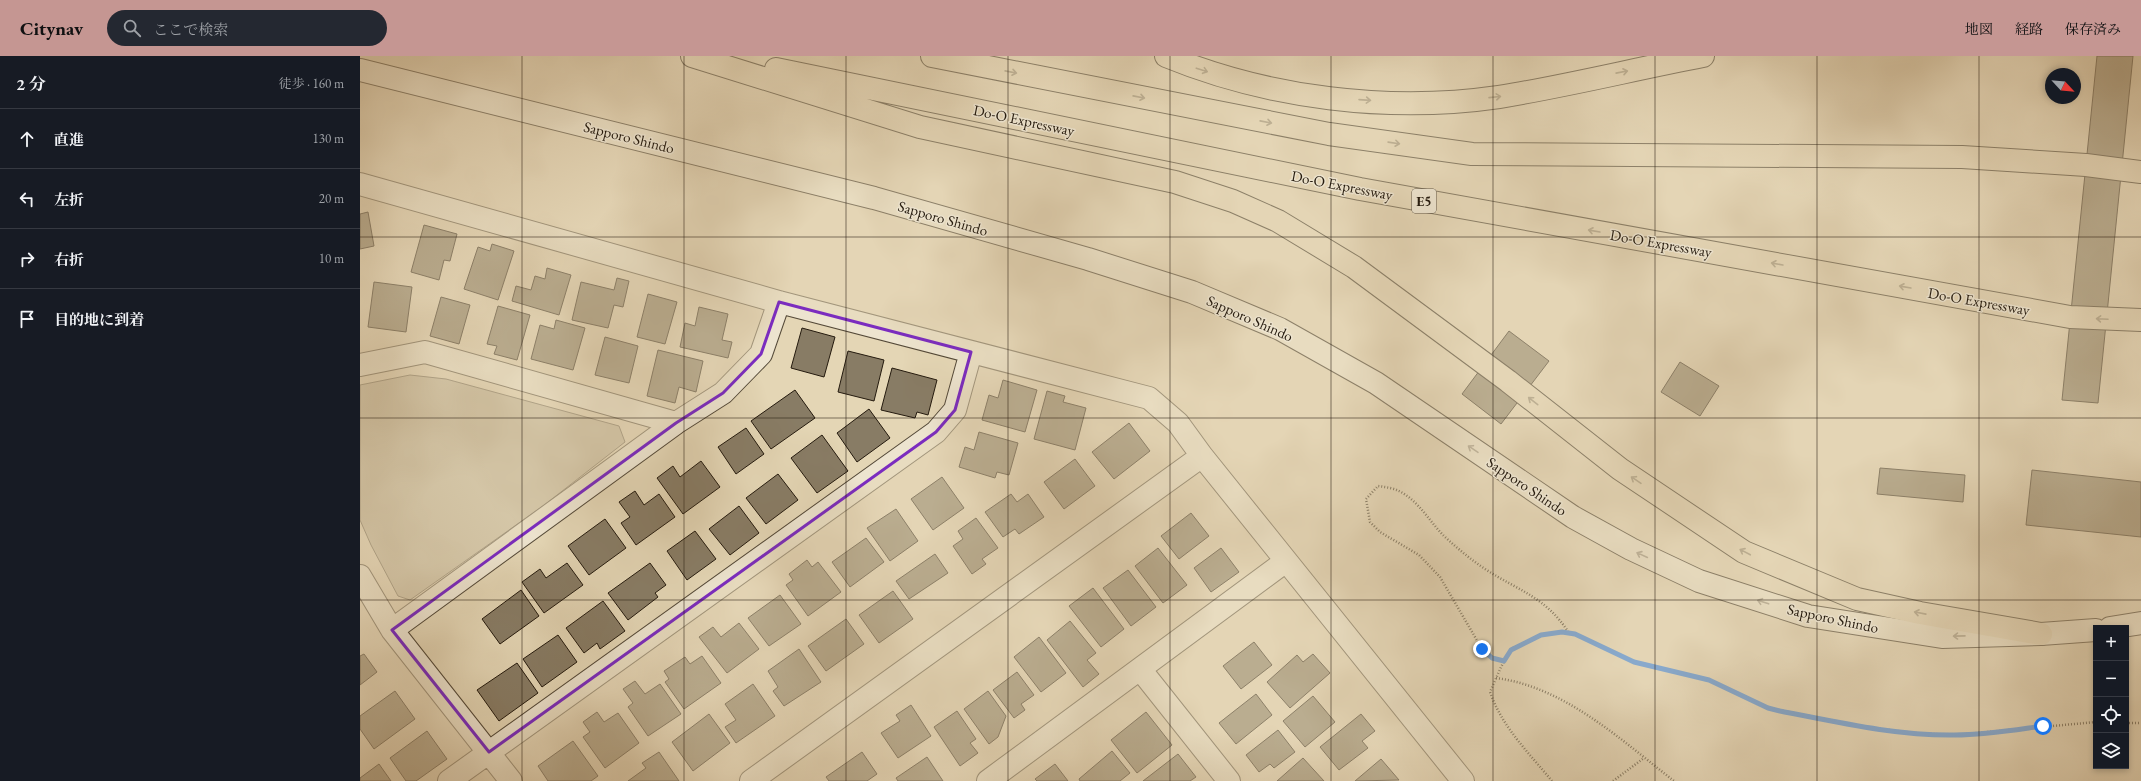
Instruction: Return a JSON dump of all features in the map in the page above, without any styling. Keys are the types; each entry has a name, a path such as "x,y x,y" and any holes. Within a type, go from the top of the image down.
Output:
{"highway":[{"path":"692,56 920,127 1175,182 1233,201 1278,222 1354,267 1508,381 1620,469 1744,552 1857,599 1920,613 2041,634"},
{"name":"Do-O Expressway","path":"712,56 1360,189 2070,317 2141,320"},
{"path":"932,56 1329,134 1472,154 1962,157 2086,165 2141,172"},
{"path":"1166,56 1199,70 1296,94 1408,104 1498,97 1703,56"}],"street":[{"name":"Sapporo Shindo","path":"360,70 874,198 1088,259 1192,292 1280,329 1369,379 1572,517 1631,549 1699,581 1808,616 1942,637 2041,634 2093,630"},
{"path":"360,184 779,302 1149,398 1178,423 1202,456 1463,781"},
{"path":"392,630 676,423 723,393 761,354 779,302"},
{"path":"360,365 425,352 676,423"},
{"path":"449,781 936,432 955,410 971,352"},
{"path":"751,781 1202,456"},
{"path":"995,779 1286,561"},
{"path":"360,576 392,630 511,781"},
{"path":"2129,625 2141,623"},
{"path":"1140,669 1229,781"}],"path":[{"path":"1504,661 1492,658 1482,649 1453,598 1435,572 1419,555 1380,532 1370,522 1366,499 1378,486 1398,490 1410,499 1426,513 1443,535 1462,552 1485,569 1541,601 1558,616 1569,633"},
{"path":"1552,781 1510,731 1495,706 1490,692 1504,661 1511,650 1541,635 1562,632 1569,633 1634,662 1709,680 1768,708 1865,727 1914,733 1955,735 2093,722"},
{"path":"1496,678 1512,680 1556,696 1584,713 1674,781"},
{"path":"2129,723 2141,723"},
{"path":"1613,781 1644,758"}],"highlighted area":[{"path":"779,302 971,352 955,410 936,432 489,752 392,630 676,423 723,393 761,354"}],"shaded area":[{"path":"410,375 446,379 619,426 625,442 543,506 410,600 398,596 371,545 360,520 360,385"}],"building":[{"path":"2097,56 2133,56 2098,403 2062,400"},
{"path":"368,212 374,246 360,249 360,214"},
{"path":"424,225 457,234 450,261 444,260 439,280 411,272"},
{"path":"492,244 514,251 498,300 464,289 478,247 490,251"},
{"path":"547,268 571,275 559,315 512,301 516,286 531,290 535,276 545,279"},
{"path":"617,278 629,281 623,307 614,305 608,328 572,320 581,282 614,290"},
{"path":"374,282 412,287 406,332 368,327"},
{"path":"648,294 677,302 665,344 637,337"},
{"path":"441,297 470,305 459,344 430,336"},
{"path":"498,306 530,315 517,360 494,354 497,346 487,344"},
{"path":"699,307 728,314 722,340 732,342 728,358 680,347 685,323 695,326"},
{"path":"556,320 585,328 573,370 531,359 540,325 554,329"},
{"path":"802,328 835,337 824,377 791,368"},
{"path":"1509,331 1549,361 1501,424 1462,394"},
{"path":"605,337 638,346 629,383 595,375"},
{"path":"658,350 703,361 696,392 679,387 675,403 647,396"},
{"path":"848,351 884,360 874,401 838,392"},
{"path":"1680,362 1719,386 1700,416 1661,392"},
{"path":"892,368 937,380 928,415 917,412 915,418 881,410"},
{"path":"1003,380 1037,390 1025,432 982,420 989,395 998,398"},
{"path":"795,390 815,418 771,449 751,421"},
{"path":"1047,391 1065,396 1063,402 1086,408 1075,450 1034,439"},
{"path":"869,409 890,438 857,462 837,433"},
{"path":"1129,423 1150,451 1114,479 1092,452"},
{"path":"746,428 764,454 736,474 718,447"},
{"path":"979,432 1018,443 1009,475 997,472 995,478 959,467 965,447 974,450"},
{"path":"822,435 848,471 817,493 791,458"},
{"path":"1075,459 1095,486 1064,509 1044,482"},
{"path":"701,461 720,487 683,514 657,478 673,466 680,477"},
{"path":"1880,468 1965,475 1963,502 1877,494"},
{"path":"2032,470 2141,482 2141,537 2026,525"},
{"path":"778,474 798,500 766,524 746,498"},
{"path":"942,477 964,508 933,530 911,499"},
{"path":"635,491 644,505 659,494 675,517 636,545 621,523 630,517 619,502"},
{"path":"1011,494 1017,502 1028,494 1044,517 1019,534 1015,529 1003,537 985,512"},
{"path":"739,506 759,533 730,555 709,529"},
{"path":"896,509 918,541 890,561 867,528"},
{"path":"1191,513 1209,536 1179,559 1161,536"},
{"path":"976,518 998,548 982,559 986,564 972,574 953,546 963,539 958,531"},
{"path":"605,519 626,548 589,575 568,546"},
{"path":"695,531 716,559 687,580 667,551"},
{"path":"866,538 884,562 850,587 832,562"},
{"path":"1158,548 1187,585 1163,603 1135,566"},
{"path":"1221,548 1239,572 1211,592 1194,568"},
{"path":"935,554 948,573 909,599 896,581"},
{"path":"807,560 812,567 818,562 841,592 808,616 786,585 793,580 789,574"},
{"path":"567,563 583,585 544,613 522,582 540,569 546,578"},
{"path":"650,563 666,585 655,593 658,597 628,620 608,593"},
{"path":"1128,570 1156,607 1131,626 1103,588"},
{"path":"1093,588 1124,629 1101,647 1069,606"},
{"path":"521,590 539,616 500,644 482,619"},
{"path":"893,591 913,619 879,643 859,615"},
{"path":"780,595 801,624 769,646 748,618"},
{"path":"603,601 625,631 600,649 597,643 584,653 566,628"},
{"path":"846,619 864,644 826,671 808,646"},
{"path":"1070,621 1096,653 1087,660 1099,674 1083,687 1047,640"},
{"path":"739,623 759,649 727,673 699,637 713,627 721,637"},
{"path":"558,635 577,662 542,687 523,659"},
{"path":"1039,637 1066,673 1041,692 1014,657"},
{"path":"1254,642 1272,665 1241,689 1223,666"},
{"path":"799,649 821,682 784,706 773,691 778,687 768,671"},
{"path":"364,654 377,672 360,685 360,656"},
{"path":"1313,654 1330,673 1290,708 1267,682 1297,655 1303,662"},
{"path":"702,656 721,683 684,709 665,682 669,679 664,671 685,657 690,664"},
{"path":"517,663 538,693 499,721 477,690"},
{"path":"1017,672 1034,695 1021,704 1025,710 1014,718 993,690"},
{"path":"635,681 645,694 660,684 681,714 648,736 628,707 633,703 623,689"},
{"path":"753,684 775,716 736,743 725,727 736,720 725,704"},
{"path":"395,691 415,719 374,749 360,729 360,716"},
{"path":"988,691 1006,716 998,737 989,744 964,709"},
{"path":"1256,694 1272,715 1236,744 1219,723"},
{"path":"1313,696 1335,722 1305,747 1283,721"},
{"path":"911,705 931,736 898,758 881,733 900,721 896,715"},
{"path":"957,711 976,739 970,743 978,753 960,766 934,727"},
{"path":"597,712 604,722 618,713 639,743 605,768 583,737 590,732 583,722"},
{"path":"1146,712 1172,745 1137,773 1111,740"},
{"path":"709,714 730,743 693,771 672,742"},
{"path":"1361,714 1375,731 1362,741 1368,748 1339,770 1320,747"},
{"path":"1278,730 1295,752 1274,768 1270,764 1259,772 1246,755"},
{"path":"427,731 447,759 416,781 406,781 390,758"},
{"path":"573,741 598,776 591,781 548,781 538,766"},
{"path":"1112,751 1130,773 1120,781 1080,781 1079,779"},
{"path":"659,752 679,781 628,781 646,768 642,763"},
{"path":"862,752 877,774 867,781 829,781 826,777"},
{"path":"1178,754 1196,777 1190,781 1143,781"},
{"path":"927,757 943,781 898,781 896,778"},
{"path":"1303,758 1324,781 1277,781"},
{"path":"1381,759 1399,780 1355,781"},
{"path":"379,764 391,781 360,781 360,778"},
{"path":"1055,764 1068,781 1037,781 1035,779"}],"route":[{"path":"1482,649 1492,658 1504,661 1511,650 1541,635 1562,632 1575,634 1634,662 1656,666 1687,676 1709,680 1729,691 1768,708 1819,719 1865,727 1914,733 1955,735 1997,732 2043,726"}]}
